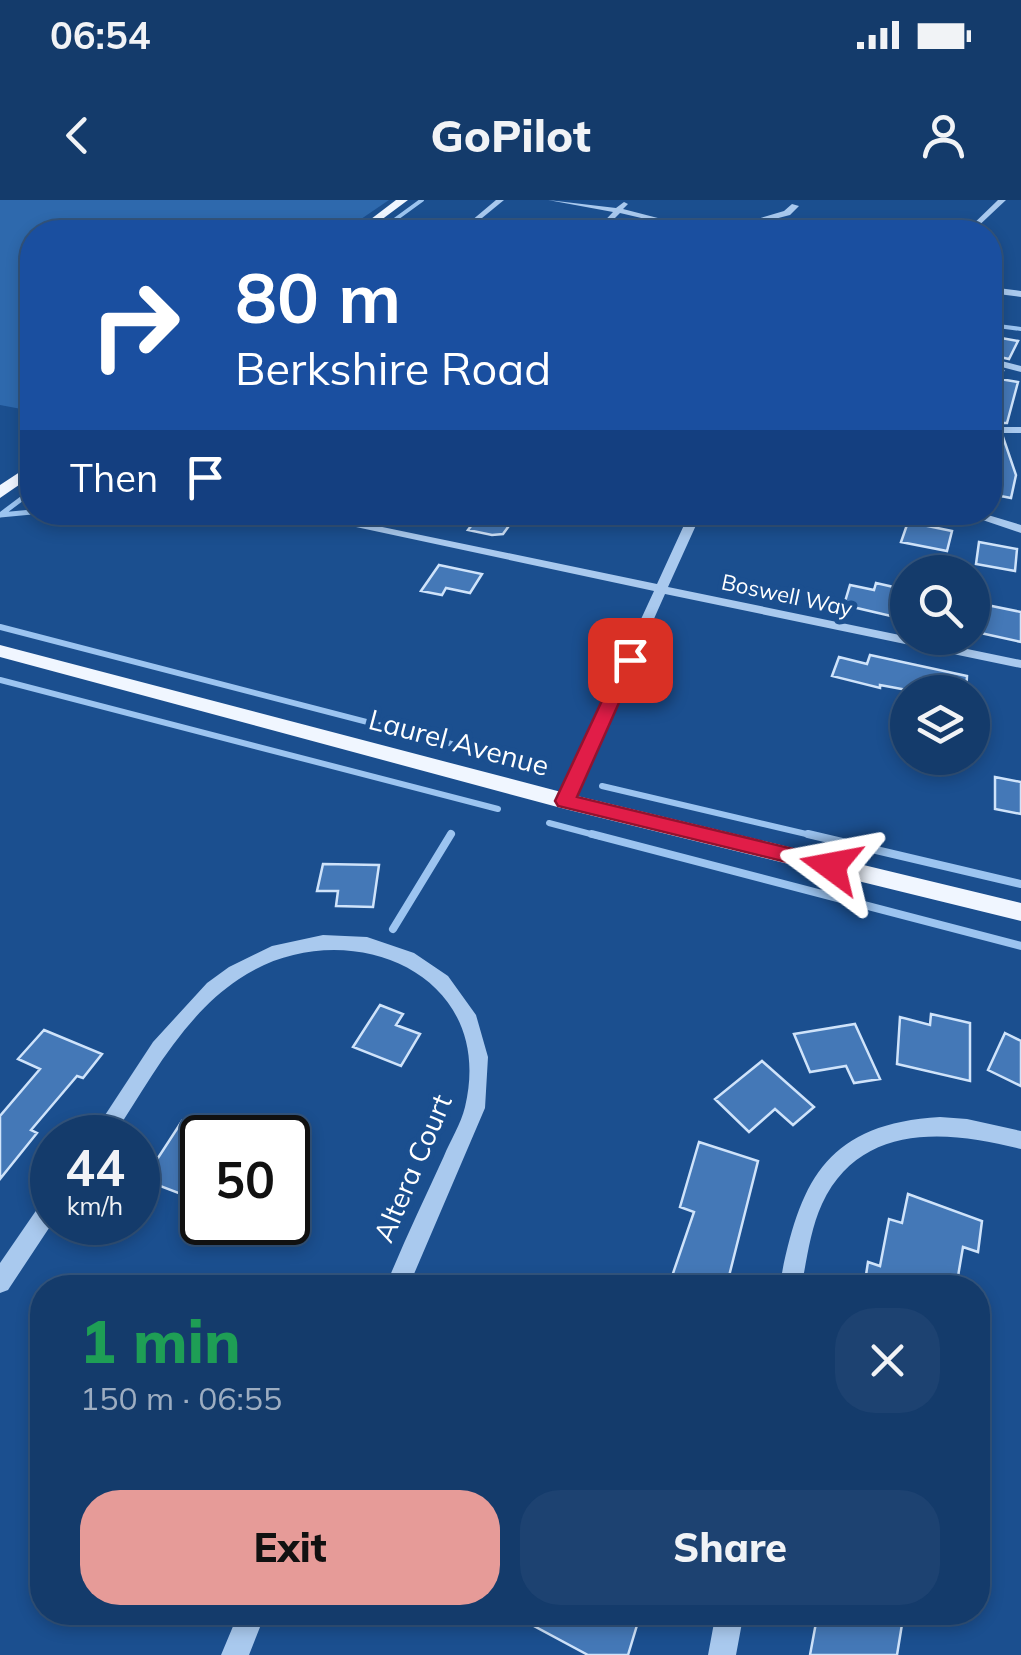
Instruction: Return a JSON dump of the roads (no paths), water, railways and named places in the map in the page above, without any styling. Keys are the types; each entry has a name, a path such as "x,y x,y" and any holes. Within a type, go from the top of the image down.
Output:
{"main road":[{"path":"375,220 404,200"},
{"name":"Laurel Avenue","path":"0,651 565,801 1021,912"}],"street":[{"path":"476,220 500,200"},
{"path":"552,200 619,209 662,220"},
{"path":"608,220 628,200"},
{"path":"981,220 1002,200"},
{"path":"762,220 787,213 796,206"},
{"name":"Boswell Way","path":"353,525 1021,664"},
{"path":"565,801 690,525"},
{"name":"Altera Court","path":"116,1115 177,1026 204,995 238,970 304,946 348,942 390,950 416,961 451,989 467,1010 475,1032 481,1082 475,1108 402,1275"},
{"path":"793,1275 803,1227 822,1183 856,1150 879,1136 925,1125 971,1127 1021,1140"},
{"path":"0,1282 30,1238"},
{"path":"235,1655 248,1625"},
{"path":"722,1655 728,1625"}],"waterway":[{"path":"394,220 422,200"},
{"path":"1002,327 1021,329"},
{"path":"20,500 0,515 20,513"},
{"path":"0,627 541,767"},
{"path":"0,680 498,809"},
{"path":"602,786 819,837"},
{"path":"549,823 602,837"},
{"path":"393,929 451,834"},
{"path":"592,834 1021,946"},
{"path":"808,834 1021,884"}]}
